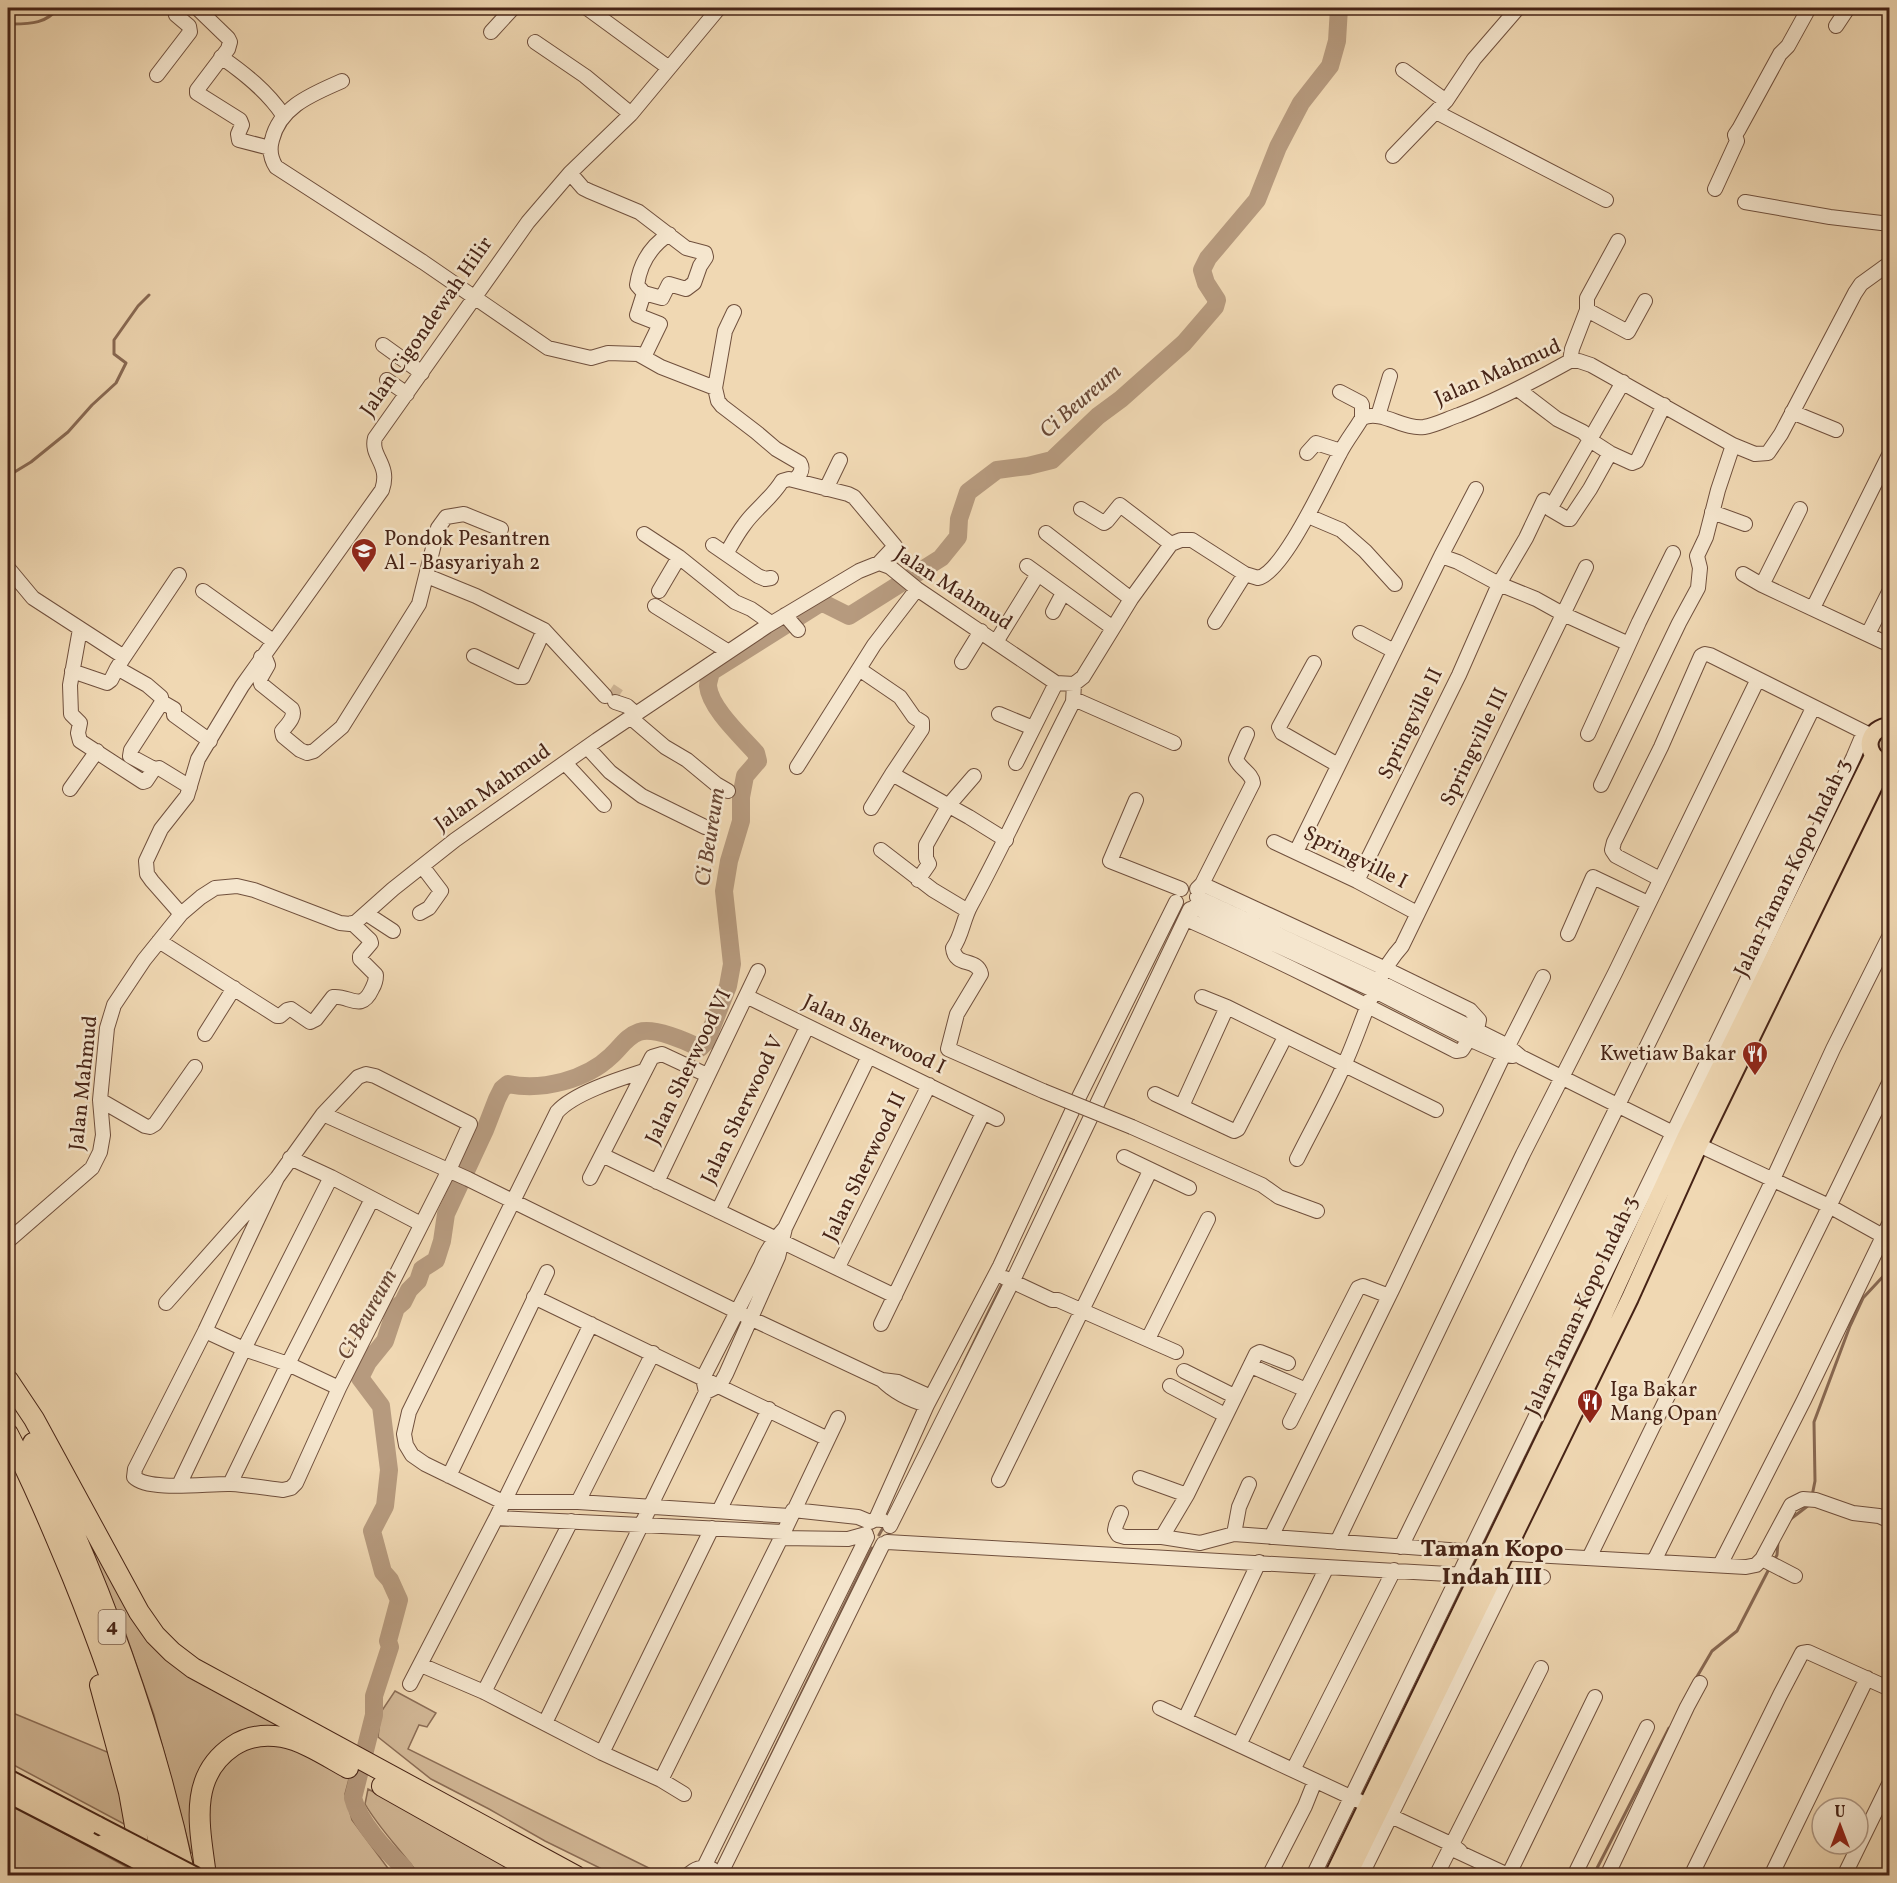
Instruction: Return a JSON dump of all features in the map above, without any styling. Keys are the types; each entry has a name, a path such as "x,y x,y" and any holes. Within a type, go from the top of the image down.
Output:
{"highway":[{"path":"8,1380 34,1419 140,1612 155,1635 172,1652 193,1668 333,1752 576,1875"},
{"name":"4","path":"8,1389 77,1537 107,1612 150,1740 185,1875"},
{"name":"4","path":"8,1434 52,1526 99,1643 125,1719 158,1835 166,1875"},
{"path":"52,1526 111,1721 129,1792 144,1875"},
{"path":"206,1875 199,1814 201,1790 209,1770 223,1753 241,1741 261,1736 283,1737 333,1752"},
{"path":"381,1778 542,1875"}],"main road":[{"path":"1868,734 1879,728 1890,726"},
{"name":"Jalan Taman Kopo Indah 3","path":"1868,734 1869,746 1882,761"},
{"name":"Jalan Taman Kopo Indah 3","path":"1333,1875 1384,1813 1478,1575 1597,1330 1686,1139 1745,1002 1882,761"},
{"name":"Jalan Taman Kopo Indah 3","path":"1348,1875 1384,1813 1502,1576 1507,1553 1630,1298 1686,1139 1882,761"},
{"path":"8,1778 196,1875"},
{"path":"8,1794 166,1875"}],"street":[{"path":"157,75 190,32 189,26 176,15 177,8"},
{"path":"197,8 228,38 230,46 197,93 240,120 242,125 238,134 239,140 270,148"},
{"path":"491,32 513,8"},
{"path":"587,8 669,68"},
{"name":"Jalan Cigondewah Hilir","path":"181,914 148,877 146,864 160,829 187,796 196,765 242,686 382,490 385,472 374,443 375,438 528,222 570,173 631,114 719,8"},
{"path":"1393,156 1446,101 1474,59 1518,8"},
{"path":"1715,189 1737,141 1735,135 1780,54 1788,46 1809,8"},
{"path":"1836,26 1846,11 1842,8"},
{"path":"535,42 585,76 631,114"},
{"path":"221,57 245,73 283,115"},
{"path":"1403,70 1446,101"},
{"path":"255,84 265,73"},
{"path":"342,81 306,97 283,115 274,130 270,148 276,167 406,250 548,348 591,358 608,353 638,354 661,367 715,388"},
{"path":"1436,112 1606,200"},
{"path":"570,173 583,188 639,212 669,234 686,248 705,253 706,257 700,266 699,286 686,289 669,284 662,298 644,293 637,285 641,267 658,242 669,234"},
{"path":"1745,202 1830,217 1890,224"},
{"path":"1570,361 1572,349 1587,310 1587,298 1618,241"},
{"name":"Jalan Mahmud","path":"1362,418 1371,415 1413,427 1430,426 1519,390 1570,361 1587,362 1733,445 1755,454 1768,453 1781,434 1855,293 1861,284 1890,263"},
{"path":"644,293 637,315 660,324 644,357"},
{"path":"1587,310 1628,332 1645,301"},
{"path":"734,312 725,331 715,388 718,401 776,449 800,463 802,468 794,480"},
{"path":"383,345 422,373"},
{"path":"1378,416 1390,376"},
{"path":"387,381 407,394"},
{"path":"1610,453 1570,519 1550,509 1623,382"},
{"path":"1519,390 1557,419 1583,432 1590,440 1610,453 1632,463 1637,461 1664,405"},
{"path":"1016,763 1056,683 1074,684 1083,677 1131,599 1171,544 1185,540 1196,542 1245,574 1258,578 1269,573 1308,516 1341,452 1362,418 1361,403 1340,392"},
{"path":"1792,412 1836,430"},
{"path":"1307,453 1316,442 1341,452"},
{"path":"1601,785 1698,588 1700,568 1696,556 1706,537 1733,445"},
{"path":"1813,608 1890,453"},
{"path":"826,489 840,460"},
{"path":"726,554 744,524 782,481 794,480 848,494 857,499 895,546 879,563"},
{"path":"1296,852 1476,489"},
{"name":"Springville II","path":"1357,881 1454,686 1499,584 1526,538 1544,500"},
{"path":"1081,509 1104,523 1120,505 1171,544"},
{"path":"1762,585 1800,509"},
{"path":"1712,512 1745,524"},
{"path":"261,657 268,665 260,680 261,684 293,713 282,731 283,736 300,750 307,753 314,751 342,727 419,604 438,528 447,517 464,514 501,529"},
{"path":"1308,516 1341,530 1365,551 1395,584"},
{"path":"1046,533 1131,599"},
{"path":"644,534 679,557 735,602 752,609 771,628"},
{"path":"712,545 758,576 765,579 771,578"},
{"path":"1588,734 1673,553"},
{"path":"1441,556 1629,644"},
{"path":"659,591 679,557"},
{"name":"Jalan Mahmud","path":"8,1240 93,1168 104,1135 100,1100 107,1028 114,1005 144,960 181,914 215,888 237,886 254,890 342,927 366,914 393,889 455,840 587,747 620,703 727,653 771,628 792,622 859,571 879,563 885,564 916,588 1056,683"},
{"name":"Springville III","path":"1297,1159 1344,1065 1359,1029 1390,971 1400,961 1402,946 1417,913 1586,567"},
{"path":"8,568 33,598 80,629 161,697 162,702 174,709 174,716 210,741"},
{"path":"996,642 1032,570 1113,628"},
{"path":"1215,622 1245,574"},
{"path":"1743,574 1890,645"},
{"path":"72,671 107,683 111,680 179,575"},
{"path":"427,576 476,596 544,630 593,682 620,703 665,747 687,760 728,791"},
{"path":"798,767 874,645 916,588"},
{"path":"1868,634 1890,590"},
{"path":"203,591 273,641"},
{"path":"1053,612 1063,593"},
{"path":"655,606 727,653"},
{"path":"80,629 70,685 71,714 80,723 78,738 143,782 146,782 154,769"},
{"path":"474,656 518,677 523,677 544,630"},
{"path":"962,662 981,631"},
{"path":"1360,633 1394,651"},
{"path":"1660,879 1616,856 1612,850 1701,657 1705,654 1868,734 1853,758 1745,1002"},
{"path":"1314,663 1279,728 1282,733 1338,765"},
{"path":"859,669 900,697 914,717 922,722 922,729 871,808"},
{"path":"1337,1542 1758,679"},
{"path":"1074,684 1074,699 1006,840 968,911 957,943 953,948 953,955 959,960 976,966 980,969 981,974 957,1014 948,1049 1042,1091 1132,1127 1262,1185 1279,1197 1317,1211"},
{"path":"1074,699 1174,743"},
{"path":"162,702 131,750 130,756 154,769 164,769 190,787"},
{"path":"1401,1547 1813,708"},
{"path":"999,714 1033,728"},
{"path":"704,1867 779,1700 929,1401 1077,1124 1190,900 1253,783 1252,777 1236,759 1247,734"},
{"path":"587,747 610,772 642,796 705,827"},
{"path":"70,789 97,751"},
{"path":"565,763 604,805"},
{"path":"892,774 1006,840"},
{"path":"918,880 929,864 926,858 926,845 948,806 974,776"},
{"path":"1136,800 1110,861 1381,989 1686,1139 1829,1206 1886,1237"},
{"name":"Springville I","path":"1274,842 1357,881 1417,913"},
{"path":"881,850 918,880 968,911"},
{"path":"420,913 429,908 441,891 422,866"},
{"path":"1568,934 1593,877 1648,903"},
{"path":"1190,900 1390,971 1470,1010 1479,1020 1473,1034 1462,1050 1456,1051 1216,932 1190,900"},
{"path":"687,1875 694,1869 704,1867 713,1869 720,1875 1014,1278 1077,1124 1190,900"},
{"path":"366,914 393,931"},
{"path":"159,941 277,1016 291,1009 310,1022 316,1019 333,997 362,1002 370,994 376,977 373,970 360,959 371,943 370,940 342,927"},
{"path":"1589,1558 1773,1180 1833,1048 1890,935"},
{"name":"Jalan Sherwood VI","path":"657,1182 758,971"},
{"path":"1271,1537 1543,977"},
{"path":"205,1034 234,988"},
{"name":"Jalan Sherwood I","path":"746,996 997,1119"},
{"path":"1202,997 1227,1007 1436,1110"},
{"path":"1182,1106 1227,1007"},
{"name":"Jalan Sherwood V","path":"718,1211 807,1027"},
{"path":"1155,1094 1234,1131 1238,1129 1285,1037"},
{"path":"590,1178 652,1057 662,1054 707,1075"},
{"path":"545,1724 706,1392 703,1377 764,1256 779,1240 869,1056"},
{"path":"100,1100 150,1127 155,1124 195,1067"},
{"path":"644,1071 621,1078 563,1104 557,1112 405,1423 406,1445 412,1455 503,1502 578,1502 791,1513 867,1526"},
{"path":"366,1074 375,1076 470,1124 458,1174 421,1224 339,1388 296,1483 291,1488 283,1490 230,1484 145,1484 138,1481 134,1477 135,1468 205,1331 277,1178 290,1158 322,1114 358,1077 366,1074"},
{"path":"1654,1562 1890,1081"},
{"name":"Jalan Sherwood II","path":"838,1267 929,1085"},
{"path":"881,1324 983,1113"},
{"path":"322,1114 458,1174 882,1380 893,1390 915,1402 929,1401"},
{"path":"1313,1875 1581,1322 1686,1139"},
{"path":"602,1155 895,1296"},
{"path":"1124,1157 1189,1188"},
{"path":"290,1158 421,1224"},
{"path":"999,1480 1150,1171"},
{"path":"178,1485 331,1177"},
{"path":"166,1303 277,1178"},
{"path":"230,1484 372,1199"},
{"path":"1148,1339 1208,1219"},
{"path":"1720,1565 1886,1237 1890,1222"},
{"path":"706,1392 720,1385 778,1257 779,1240"},
{"path":"998,1270 1055,1294 1058,1300 1176,1352"},
{"path":"449,1476 547,1272"},
{"path":"1290,1422 1358,1288 1363,1286 1389,1296"},
{"path":"534,1297 828,1439"},
{"path":"1581,1322 1597,1330"},
{"path":"411,1684 591,1324"},
{"path":"205,1331 244,1349 288,1364 339,1388"},
{"path":"1162,1537 1187,1495 1256,1354 1258,1352 1288,1363"},
{"path":"578,1502 653,1353"},
{"path":"1251,1366 1306,1390"},
{"path":"1184,1371 1234,1396"},
{"path":"1170,1386 1225,1415"},
{"path":"719,1511 769,1409"},
{"path":"661,1780 838,1418"},
{"path":"1140,1478 1187,1495"},
{"path":"1234,1534 1239,1508 1248,1484"},
{"path":"1768,1562 1791,1505 1803,1498 1853,1513 1879,1516 1890,1521"},
{"path":"1121,1513 1116,1530 1118,1534 1125,1537 1162,1537 1200,1543 1234,1534 1401,1547 1746,1567 1768,1562 1795,1576"},
{"path":"496,1518 712,1528 848,1539 867,1526 884,1520 888,1537"},
{"path":"484,1692 571,1521"},
{"path":"867,1526 873,1544 888,1537 914,1543 1543,1577"},
{"path":"602,1753 712,1528"},
{"path":"1196,1558 1200,1543"},
{"path":"1185,1719 1259,1562"},
{"path":"1239,1745 1327,1567"},
{"path":"1293,1770 1394,1570"},
{"path":"1691,1875 1802,1653 1808,1652 1890,1689"},
{"path":"421,1665 484,1692 602,1753 661,1780 684,1794"},
{"path":"1436,1875 1453,1848 1541,1668"},
{"path":"1772,1875 1867,1678"},
{"path":"1606,1875 1700,1683"},
{"path":"1160,1708 1352,1797 1405,1826 1509,1875 1595,1696"},
{"path":"1574,1875 1647,1727"},
{"path":"1269,1875 1316,1781"},
{"path":"1844,1875 1890,1782"},
{"path":"1361,1875 1384,1813"}],"shaded area":[{"path":"1889,732 1889,761 1878,754 1877,739"},
{"path":"78,1517 134,1615 297,1729 233,1735 213,1751 202,1767 197,1852 191,1853 154,1715 125,1632"},
{"path":"395,1691 436,1713 427,1727 419,1725 408,1749 663,1875 614,1875 545,1841 431,1779 378,1737 381,1712"},
{"path":"8,1711 112,1754 126,1825 8,1762"},
{"path":"255,1744 288,1746 349,1779 345,1794 352,1820 393,1875 215,1875 206,1799 228,1757"},
{"path":"368,1789 529,1875 419,1875 377,1823 365,1804"},
{"path":"8,1803 138,1873 139,1875 8,1875"}],"waterway":[{"path":"8,32 13,24 44,20 58,8"},
{"name":"Ci Beureum","path":"408,1876 404,1868 367,1826 353,1798 374,1715 374,1696 390,1647 388,1641 399,1600 390,1580 383,1572 372,1531 385,1506 389,1470 381,1406 360,1378 368,1362 385,1341 396,1308 418,1281 422,1269 436,1260 442,1241 446,1214 497,1099 502,1089 508,1084 549,1085 589,1071 601,1064 631,1036 639,1032 661,1033 700,1048 706,1042 728,986 732,964 724,891 729,861 741,821 741,797 745,776 758,761 756,753 714,704 708,686 711,672 819,604 825,604 849,616 941,558 958,537 959,519 968,492 997,470 1052,460 1098,416 1121,399 1184,343 1215,307 1217,300 1206,283 1202,270 1208,258 1257,200 1278,147 1301,103 1330,66 1337,41 1339,8"},
{"path":"8,476 31,462 68,432 116,383 126,363 114,354 114,340 138,306 149,295"},
{"path":"1054,1180 1071,1142"},
{"path":"1812,1496 1815,1481 1814,1422 1850,1326 1863,1298 1890,1269"},
{"path":"962,1367 1003,1282"},
{"path":"1788,1521 1809,1505"},
{"path":"879,1535 884,1526"},
{"path":"1773,1562 1777,1555 1778,1542"},
{"path":"751,1797 872,1548"},
{"path":"1695,1680 1712,1651 1737,1631 1770,1567"},
{"path":"1593,1876 1669,1728"}],"tunnel":[{"path":"610,690 619,696"}],"place":[{"name":"Pondok Pesantren Al - Basyariyah 2","path":"364,574"},
{"name":"Kwetiaw Bakar","path":"1755,1077"},
{"name":"Iga Bakar Mang Opan","path":"1590,1425"}],"district":[{"name":"Taman Kopo Indah III","path":"1492,1564"}]}
